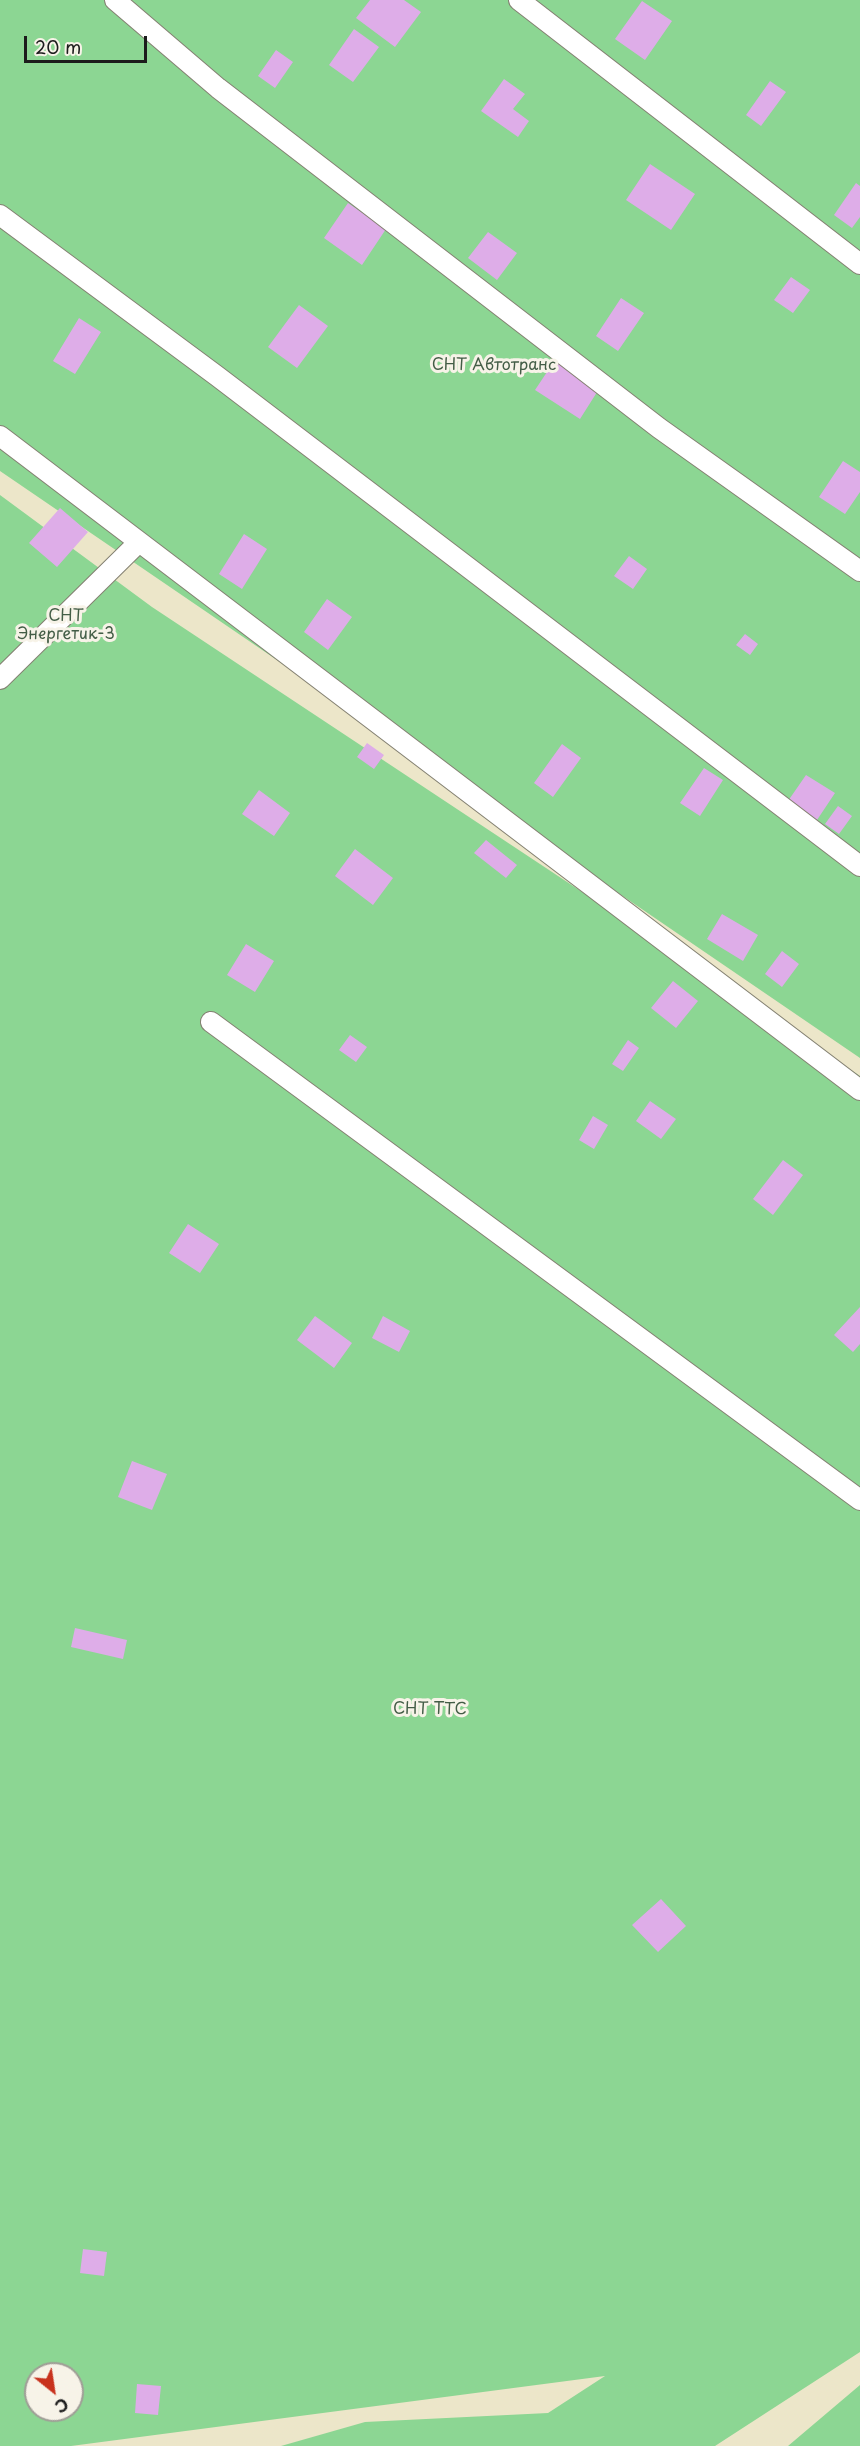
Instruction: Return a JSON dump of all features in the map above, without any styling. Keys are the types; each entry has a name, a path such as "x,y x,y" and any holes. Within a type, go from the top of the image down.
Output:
{"lane":[{"path":"115,0 227,95 640,414 860,571"},
{"path":"519,0 860,264"},
{"path":"0,215 217,376 860,866"},
{"path":"0,436 860,1090"},
{"path":"0,680 139,542"},
{"path":"211,1022 860,1500"}],"green space":[{"name":"СНТ Автотранс","path":"0,0 860,0 860,1058 0,471"},
{"name":"СНТ ТТС","path":"0,495 152,607 860,1076 860,2352 715,2446 281,2446 365,2422 548,2413 605,2376 71,2446 0,2446"},
{"path":"860,2385 860,2446 788,2446"}],"building":[{"path":"370,0 404,0 421,12 395,47 356,18"},
{"path":"642,1 672,21 645,60 615,39"},
{"path":"354,29 379,47 353,82 329,65"},
{"path":"276,50 293,62 275,88 258,76"},
{"path":"504,79 525,94 513,109 529,121 518,137 481,111"},
{"path":"770,81 786,92 761,126 746,115"},
{"path":"650,164 695,194 671,230 626,200"},
{"path":"856,183 860,186 860,217 852,228 834,215"},
{"path":"348,203 386,229 362,265 324,238"},
{"path":"488,232 517,253 497,280 468,258"},
{"path":"791,277 810,290 793,313 774,300"},
{"path":"621,298 644,313 618,351 596,336"},
{"path":"299,305 328,326 297,368 268,347"},
{"path":"79,318 101,332 75,374 53,361"},
{"path":"555,360 599,389 580,419 535,390"},
{"path":"843,461 860,472 860,492 845,514 819,497"},
{"path":"60,508 88,532 57,567 29,543"},
{"path":"244,534 267,549 242,589 219,574"},
{"path":"629,556 647,569 633,589 614,576"},
{"path":"327,599 352,617 328,650 304,632"},
{"path":"745,634 758,644 750,655 736,645"},
{"path":"367,743 384,755 374,769 357,757"},
{"path":"562,744 581,758 553,797 534,783"},
{"path":"704,768 723,780 700,816 680,803"},
{"path":"806,775 835,793 817,820 788,801"},
{"path":"259,790 290,813 274,836 242,814"},
{"path":"838,806 852,816 839,834 825,824"},
{"path":"486,840 517,865 506,878 474,853"},
{"path":"355,849 393,878 373,905 335,876"},
{"path":"722,914 758,935 743,961 707,939"},
{"path":"246,944 274,961 255,992 227,975"},
{"path":"782,951 799,964 782,987 765,974"},
{"path":"673,981 698,1001 676,1028 651,1008"},
{"path":"350,1035 367,1047 356,1062 339,1050"},
{"path":"628,1040 639,1048 623,1071 612,1064"},
{"path":"650,1101 676,1119 661,1139 636,1121"},
{"path":"593,1116 608,1125 594,1149 579,1140"},
{"path":"783,1160 803,1175 773,1215 753,1199"},
{"path":"188,1224 219,1244 200,1273 169,1253"},
{"path":"860,1307 860,1344 853,1352 834,1335"},
{"path":"315,1316 352,1343 334,1368 297,1340"},
{"path":"383,1316 410,1331 399,1352 372,1338"},
{"path":"132,1461 167,1474 152,1510 118,1497"},
{"path":"75,1628 127,1640 123,1659 71,1647"},
{"path":"661,1899 686,1926 658,1952 632,1925"},
{"path":"83,2249 107,2252 104,2276 80,2273"},
{"path":"137,2384 161,2386 158,2415 135,2413"}],"park label":[{"name":"СНТ Энергетик-3","path":"66,626"}]}
